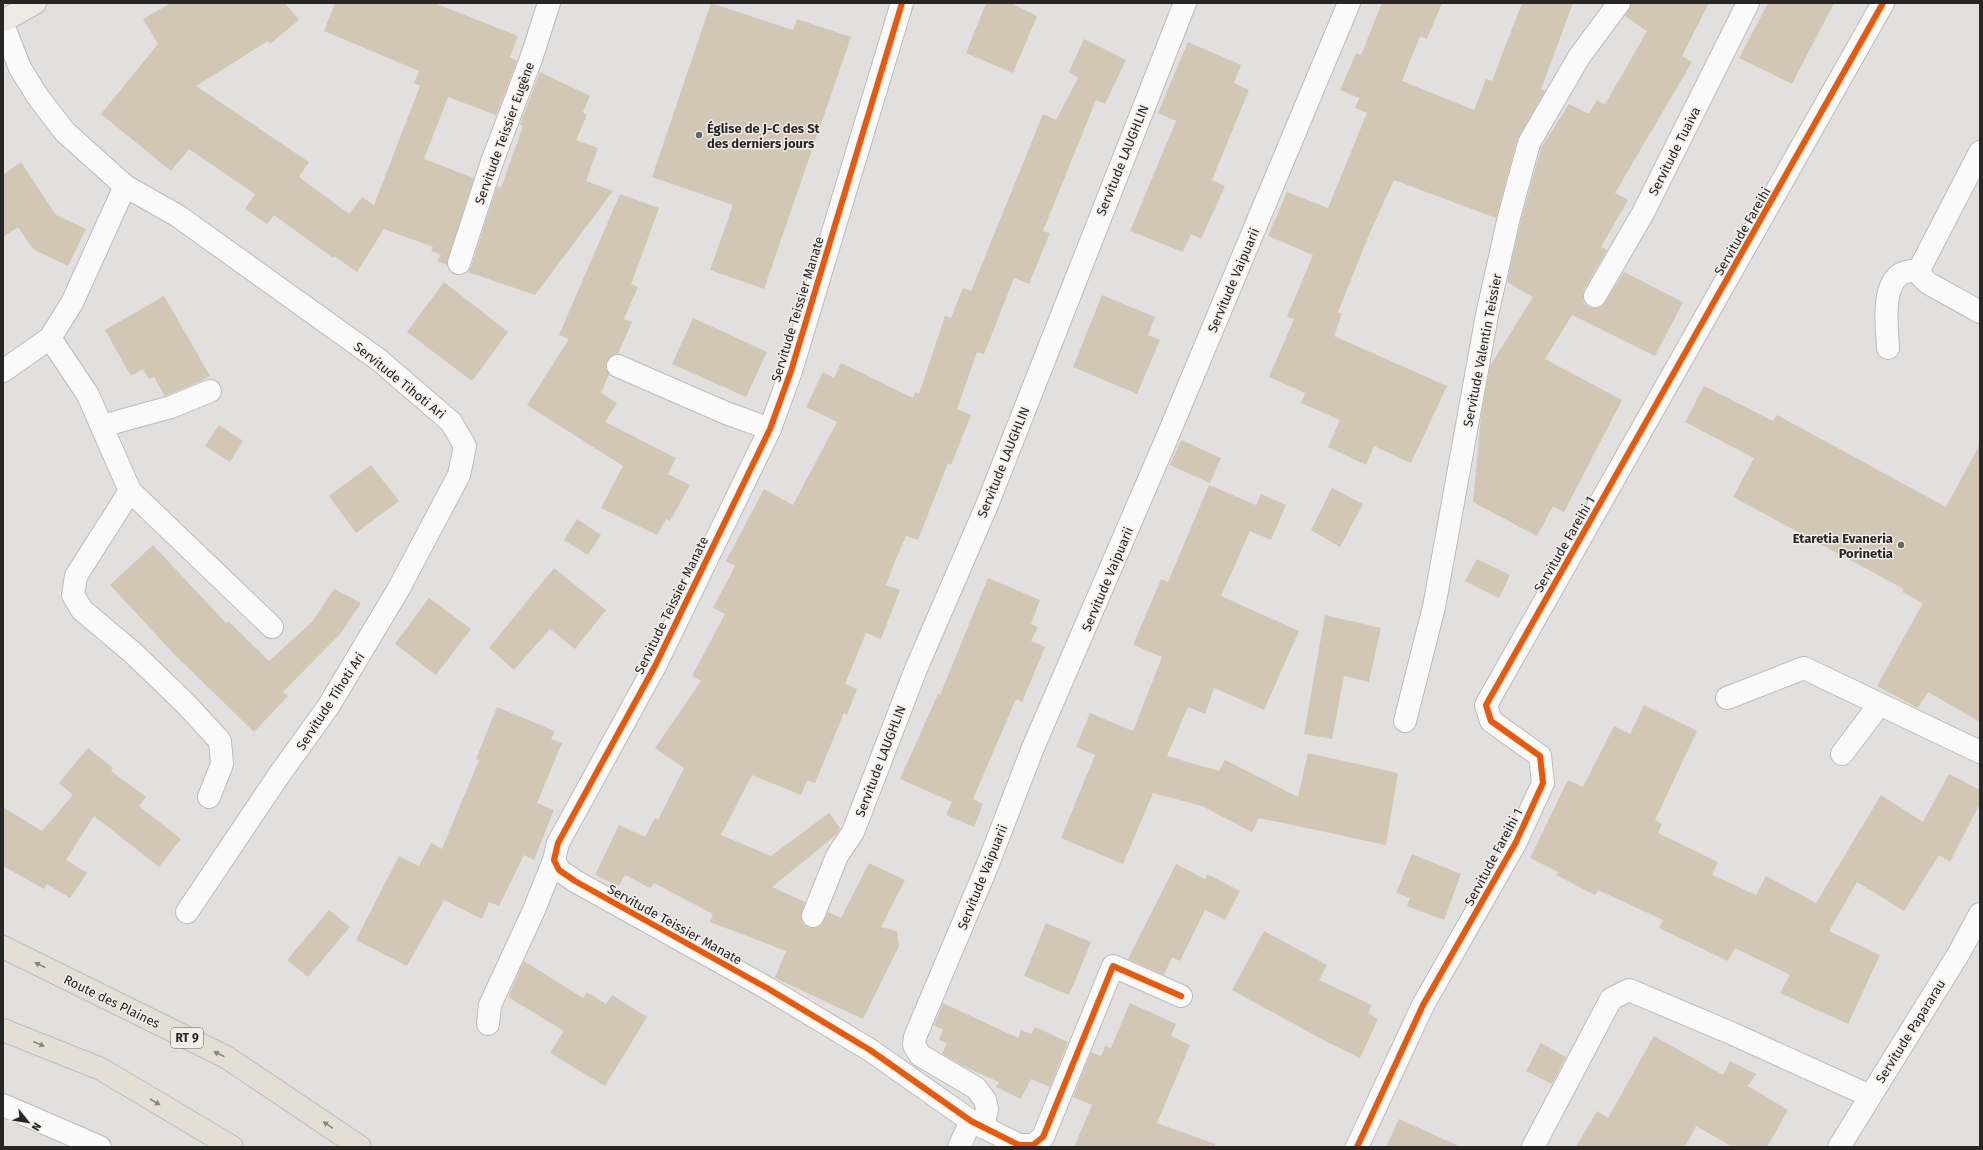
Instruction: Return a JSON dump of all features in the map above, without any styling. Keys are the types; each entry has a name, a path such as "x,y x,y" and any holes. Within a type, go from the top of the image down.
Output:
{"highway":[{"name":"Route des Plaines","path":"3,947 226,1057 360,1147"},
{"path":"3,1030 101,1070 232,1147"}],"main road":[{"path":"3,22 35,3"}],"street":[{"name":"Servitude Teissier Eugène","path":"459,263 492,162 532,56 549,3"},
{"name":"Servitude Teissier Manate","path":"902,3 791,371 770,429 654,666 558,843 554,860 559,870 575,881 767,988 866,1047 977,1124 1019,1146 1033,1145 1043,1137 1113,966 1182,996"},
{"name":"Servitude LAUGHLIN","path":"814,916 837,856 853,832 916,668 987,505 1185,3"},
{"name":"Servitude Vaipuarii","path":"959,1147 987,1109 985,1100 976,1088 920,1055 914,1045 915,1037 988,864 1032,750 1160,455 1349,3"},
{"name":"Servitude Valentin Teissier","path":"1404,721 1434,607 1487,315 1509,217 1529,143 1579,57 1619,3"},
{"name":"Servitude Tuaiva","path":"1595,296 1643,212 1748,3"},
{"name":"Servitude Fareihi","path":"1619,470 1883,3"},
{"name":"Servitude Tihoti Ari","path":"3,25 20,68 42,103 65,132 125,186 178,216 379,360 451,422 465,446 459,475 368,642 328,707 279,775 188,912"},
{"path":"1980,152 1919,270 1921,276 1928,283 1980,312"},
{"path":"3,371 50,338 72,303 125,186"},
{"path":"1888,348 1886,315 1892,285 1896,277 1903,273 1919,270"},
{"path":"50,338 88,395 130,491 272,627"},
{"path":"618,366 726,413 770,429"},
{"path":"102,426 171,407 210,390"},
{"name":"Servitude Fareihi 1","path":"1357,1147 1424,1005 1516,842 1543,783 1540,756 1491,721 1486,705 1619,470"},
{"path":"130,491 76,576 73,596 82,610 132,652 185,703 220,741 222,764 209,797"},
{"path":"1727,698 1804,668 1980,752"},
{"path":"1842,754 1879,705"},
{"path":"488,1024 490,1004 534,910 554,860"},
{"name":"Servitude Papararau","path":"1839,1147 1980,914"},
{"path":"1533,1147 1612,999 1629,990 1731,1033 1870,1096"},
{"path":"3,1105 100,1147"}],"building":[{"path":"171,3 285,3 299,20 270,44 268,41 196,86 309,162 299,177 349,214 362,197 374,205 420,86 414,83 419,71 324,31 335,3 434,3 518,36 510,57 517,61 496,115 448,97 424,159 474,178 447,265 437,261 441,255 431,251 433,247 384,229 357,272 334,256 333,258 274,215 267,224 245,209 255,194 189,149 171,171 101,114 158,44 143,19"},
{"name":"Église de J-C des St des derniers jours","path":"711,3 793,30 797,19 851,37 764,289 710,270 733,205 652,177"},
{"path":"986,3 1011,3 1037,16 1013,73 966,53"},
{"path":"1382,3 1442,3 1427,39 1420,36 1402,81 1474,110 1486,79 1492,81 1522,3 1573,3 1541,89 1545,91 1517,140 1496,218 1394,180 1371,230 1338,312 1342,314 1334,336 1447,386 1411,463 1374,446 1366,465 1328,447 1340,420 1301,403 1305,393 1269,377 1294,319 1287,317 1313,255 1268,236 1287,192 1328,208 1367,113 1355,108 1359,98 1340,90 1356,53 1361,55"},
{"path":"1631,3 1709,3 1682,56 1692,62 1615,193 1628,200 1601,247 1607,250 1584,290 1584,303 1589,307 1602,307 1624,272 1683,302 1655,356 1572,315 1545,359 1622,400 1564,512 1553,506 1537,536 1473,502 1481,416 1490,366 1533,297 1507,282 1521,220 1541,148 1569,104 1589,114 1597,100 1604,104 1607,101 1647,31 1625,16"},
{"path":"1768,3 1834,3 1792,84 1739,58"},
{"path":"1084,39 1126,60 1105,104 1096,100 1043,231 1050,233 1029,284 1014,278 984,354 977,352 957,409 971,415 951,465 948,463 918,540 906,536 896,559 886,585 900,590 881,639 866,633 845,684 857,689 847,715 844,713 815,783 807,780 801,795 752,775 721,835 771,856 829,813 840,828 836,835 772,887 805,902 801,917 803,924 809,928 821,926 828,912 841,918 869,863 905,880 881,927 897,931 899,946 863,1019 775,978 786,951 710,922 713,914 654,883 650,888 625,875 619,886 595,875 619,825 645,837 655,818 658,820 684,768 655,748 701,681 692,676 725,614 713,608 735,566 726,561 764,489 793,505 837,422 806,407 823,372 834,378 841,363 913,398 915,392 919,394 945,316 951,318 963,288 971,291 1043,114 1056,120 1078,78 1069,72"},
{"path":"1188,42 1241,65 1234,83 1249,90 1212,180 1225,186 1201,239 1191,234 1183,252 1130,231 1176,121 1158,113"},
{"path":"540,72 590,96 583,112 587,115 576,140 598,148 586,181 613,191 535,295 468,272 471,267 497,186 501,188 523,126 520,124"},
{"path":"21,162 56,215 86,229 68,266 33,249 18,227 3,237 3,175"},
{"path":"620,194 659,208 631,284 638,287 624,319 632,322 618,354 611,356 607,361 606,368 609,374 601,393 617,403 605,422 676,458 668,474 690,485 670,521 666,519 657,535 601,508 623,466 527,405 569,339 559,335"},
{"path":"444,282 508,332 472,381 407,332"},
{"path":"1102,295 1155,317 1148,335 1160,340 1137,394 1073,367"},
{"path":"164,296 210,376 165,396 154,377 149,379 143,369 131,376 105,330"},
{"path":"693,318 767,352 746,397 672,364"},
{"name":"Etaretia Evaneria Porinetia","path":"1704,386 1773,421 1777,415 1946,507 1980,444 1980,722 1928,692 1918,708 1877,686 1923,603 1902,592 1904,589 1733,497 1754,458 1685,422"},
{"path":"219,425 243,441 230,462 205,446"},
{"path":"1181,440 1221,458 1210,483 1170,465"},
{"path":"371,465 399,501 356,533 329,496"},
{"path":"1209,485 1256,505 1261,494 1286,505 1271,540 1250,531 1221,596 1299,631 1264,710 1214,688 1205,714 1188,707 1167,756 1219,771 1225,760 1298,797 1308,753 1398,773 1386,845 1259,818 1252,832 1202,806 1153,793 1123,864 1061,838 1095,755 1076,747 1090,713 1133,731 1162,657 1133,645 1161,579 1168,582"},
{"path":"1332,488 1363,504 1340,547 1311,530"},
{"path":"577,519 601,535 588,555 564,540"},
{"path":"153,545 226,623 228,621 269,661 312,622 334,589 361,603 341,633 283,692 288,696 254,732 175,655 110,585"},
{"path":"1477,559 1510,575 1499,598 1465,581"},
{"path":"554,568 606,610 575,649 550,629 514,670 489,648"},
{"path":"988,578 1040,600 1031,624 1038,627 1031,641 1045,647 1022,702 1016,699 973,799 983,804 974,827 946,815 952,802 900,779 938,694 940,695"},
{"path":"429,598 471,629 436,675 395,644"},
{"path":"1325,615 1381,628 1369,682 1344,676 1332,739 1304,734"},
{"path":"1644,705 1697,731 1655,820 1662,824 1658,833 1718,862 1712,875 1756,895 1766,876 1816,903 1881,795 1923,822 1949,774 1980,790 1980,803 1950,862 1939,855 1904,911 1857,882 1829,931 1880,955 1848,1024 1780,993 1790,975 1735,948 1728,961 1659,928 1663,920 1598,890 1595,895 1556,875 1558,872 1530,858 1568,780 1583,787 1614,726 1630,734"},
{"path":"497,707 555,731 551,739 562,743 537,803 554,810 534,860 524,855 499,906 489,902 482,919 444,900 407,966 356,940 399,856 419,866 431,843 442,849 479,760 476,759"},
{"path":"88,748 113,768 111,771 146,797 139,806 181,839 159,867 94,816 66,860 87,873 70,898 47,884 44,889 3,866 3,807 42,831 73,795 59,783"},
{"path":"1412,854 1461,874 1444,920 1407,906 1410,898 1396,893"},
{"path":"1176,864 1205,879 1207,874 1240,891 1225,920 1205,910 1180,961 1172,957 1164,975 1128,959"},
{"path":"329,910 350,927 308,977 287,960"},
{"path":"1046,923 1091,942 1069,995 1024,976"},
{"path":"1264,931 1327,965 1319,980 1372,1005 1368,1013 1378,1019 1360,1058 1327,1042 1232,990"},
{"path":"524,961 583,998 587,992 606,1004 612,995 647,1017 605,1086 550,1053 564,1031 508,997"},
{"path":"943,1003 1018,1038 1021,1030 1031,1034 1035,1027 1068,1042 1050,1087 1031,1079 1021,1099 996,1087 999,1082 965,1067 942,1054 947,1043 939,1040 943,1030 934,1025"},
{"path":"1130,1003 1176,1024 1171,1036 1190,1045 1157,1123 1215,1144 1214,1147 1074,1147 1092,1105 1073,1097 1091,1052 1101,1056 1105,1046 1111,1048"},
{"path":"1654,1036 1723,1075 1730,1061 1756,1074 1748,1086 1788,1110 1767,1147 1733,1147 1696,1126 1685,1147 1576,1147 1597,1111 1608,1118"},
{"path":"1541,1043 1566,1057 1552,1084 1526,1071"},
{"path":"1399,1119 1461,1147 1386,1147"}],"cycle path":[{"path":"902,3 791,371 770,429 655,666 558,843 554,860 559,870 575,881 767,988 870,1050 971,1121 1019,1145 1033,1145 1043,1137 1113,966 1181,996"},
{"path":"1357,1147 1423,1005 1516,842 1543,783 1540,756 1491,721 1486,705 1883,3"}],"place":[{"name":"Église de J-C des St des derniers jours","path":"699,135"},
{"name":"Etaretia Evaneria Porinetia","path":"1901,545"}]}
